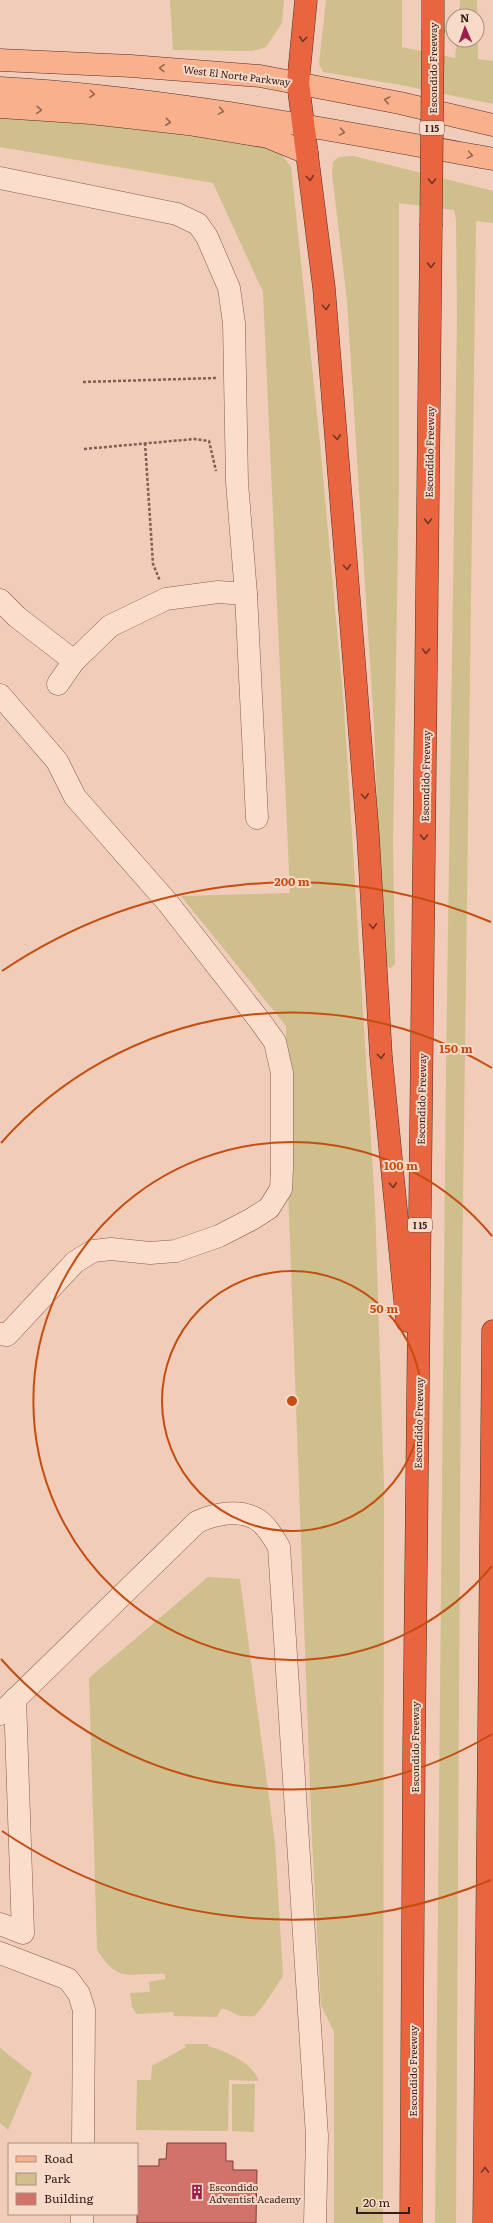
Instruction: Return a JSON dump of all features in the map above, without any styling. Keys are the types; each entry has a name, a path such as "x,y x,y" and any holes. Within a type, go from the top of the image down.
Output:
{"highway":[{"path":"306,0 298,83 327,320 368,835 381,1056 395,1210 418,1417"},
{"name":"Escondido Freeway","path":"411,2223 433,0"},
{"path":"484,2223 493,1331"}],"main road":[{"path":"0,52 32,62"},
{"name":"West El Norte Parkway","path":"0,60 198,70 260,76 400,103 493,125"},
{"path":"0,70 32,62"},
{"path":"0,88 131,98 493,159"},
{"path":"0,107 91,113 188,124 268,136 307,153"}],"street":[{"path":"0,178 177,214 198,224 207,237 230,288 234,323 237,377 237,482 246,594 257,818"},
{"path":"58,684 74,661 110,626 166,599 218,592 246,594"},
{"path":"0,600 17,617 74,661"},
{"path":"0,695 57,761 74,797 168,903 275,1042 282,1073 281,1182 280,1189 269,1208 252,1220 219,1236 176,1251 150,1253 111,1249 93,1251 75,1262 7,1335 0,1334"},
{"path":"0,1714 197,1522 213,1515 236,1514 257,1519 268,1529 279,1546 317,2136 315,2223"},
{"path":"0,1924 23,1933 15,1699"},
{"path":"0,1953 68,1979 79,1994 84,2010 83,2143"}],"path":[{"path":"83,382 237,377"},
{"path":"84,449 194,439 209,441 217,477 237,482"},
{"path":"144,443 153,564 166,599"}],"green space":[{"path":"170,0 284,0 282,23 266,47 252,51 173,50"},
{"path":"326,0 402,0 402,47 455,58 456,48 478,48 478,59 493,61 493,104 401,85 323,72 319,64"},
{"path":"460,0 477,0 477,8 460,8"},
{"path":"0,114 65,119 267,145 279,151 291,167 320,443 344,707 375,1205 384,1486 383,2223 334,2223 334,2032 321,2005 312,1840 286,1134 286,1026 181,896 290,893 263,292 213,183 0,147"},
{"path":"354,156 493,191 493,223 476,221 461,1354 456,2223 435,2223 446,1068 457,317 456,220 454,210 399,203 399,482 393,844 395,964 391,968 385,966 383,957 374,726 347,301 332,173 333,162 339,157"},
{"path":"208,1577 240,1579 275,1843 283,1976 254,2016 241,2016 224,2009 221,2009 217,2017 174,2016 173,2012 137,2014 132,2007 130,1993 150,1992 149,1982 165,1979 165,1974 134,1975 118,1972 111,1968 97,1949 89,1678"},
{"path":"184,2044 209,2044 208,2046 230,2054 250,2068 259,2081 229,2080 228,2131 136,2130 137,2080 151,2080 152,2066 186,2047"},
{"path":"0,2048 32,2073 8,2130 0,2123"},
{"path":"232,2084 255,2084 254,2132 232,2131"}],"building":[{"name":"Escondido Adventist Academy","path":"167,2143 226,2143 226,2161 233,2161 233,2170 257,2170 256,2223 137,2223 138,2166 159,2166 159,2159 166,2159"}],"place":[{"name":"Escondido Adventist Academy","path":"197,2192"}]}
